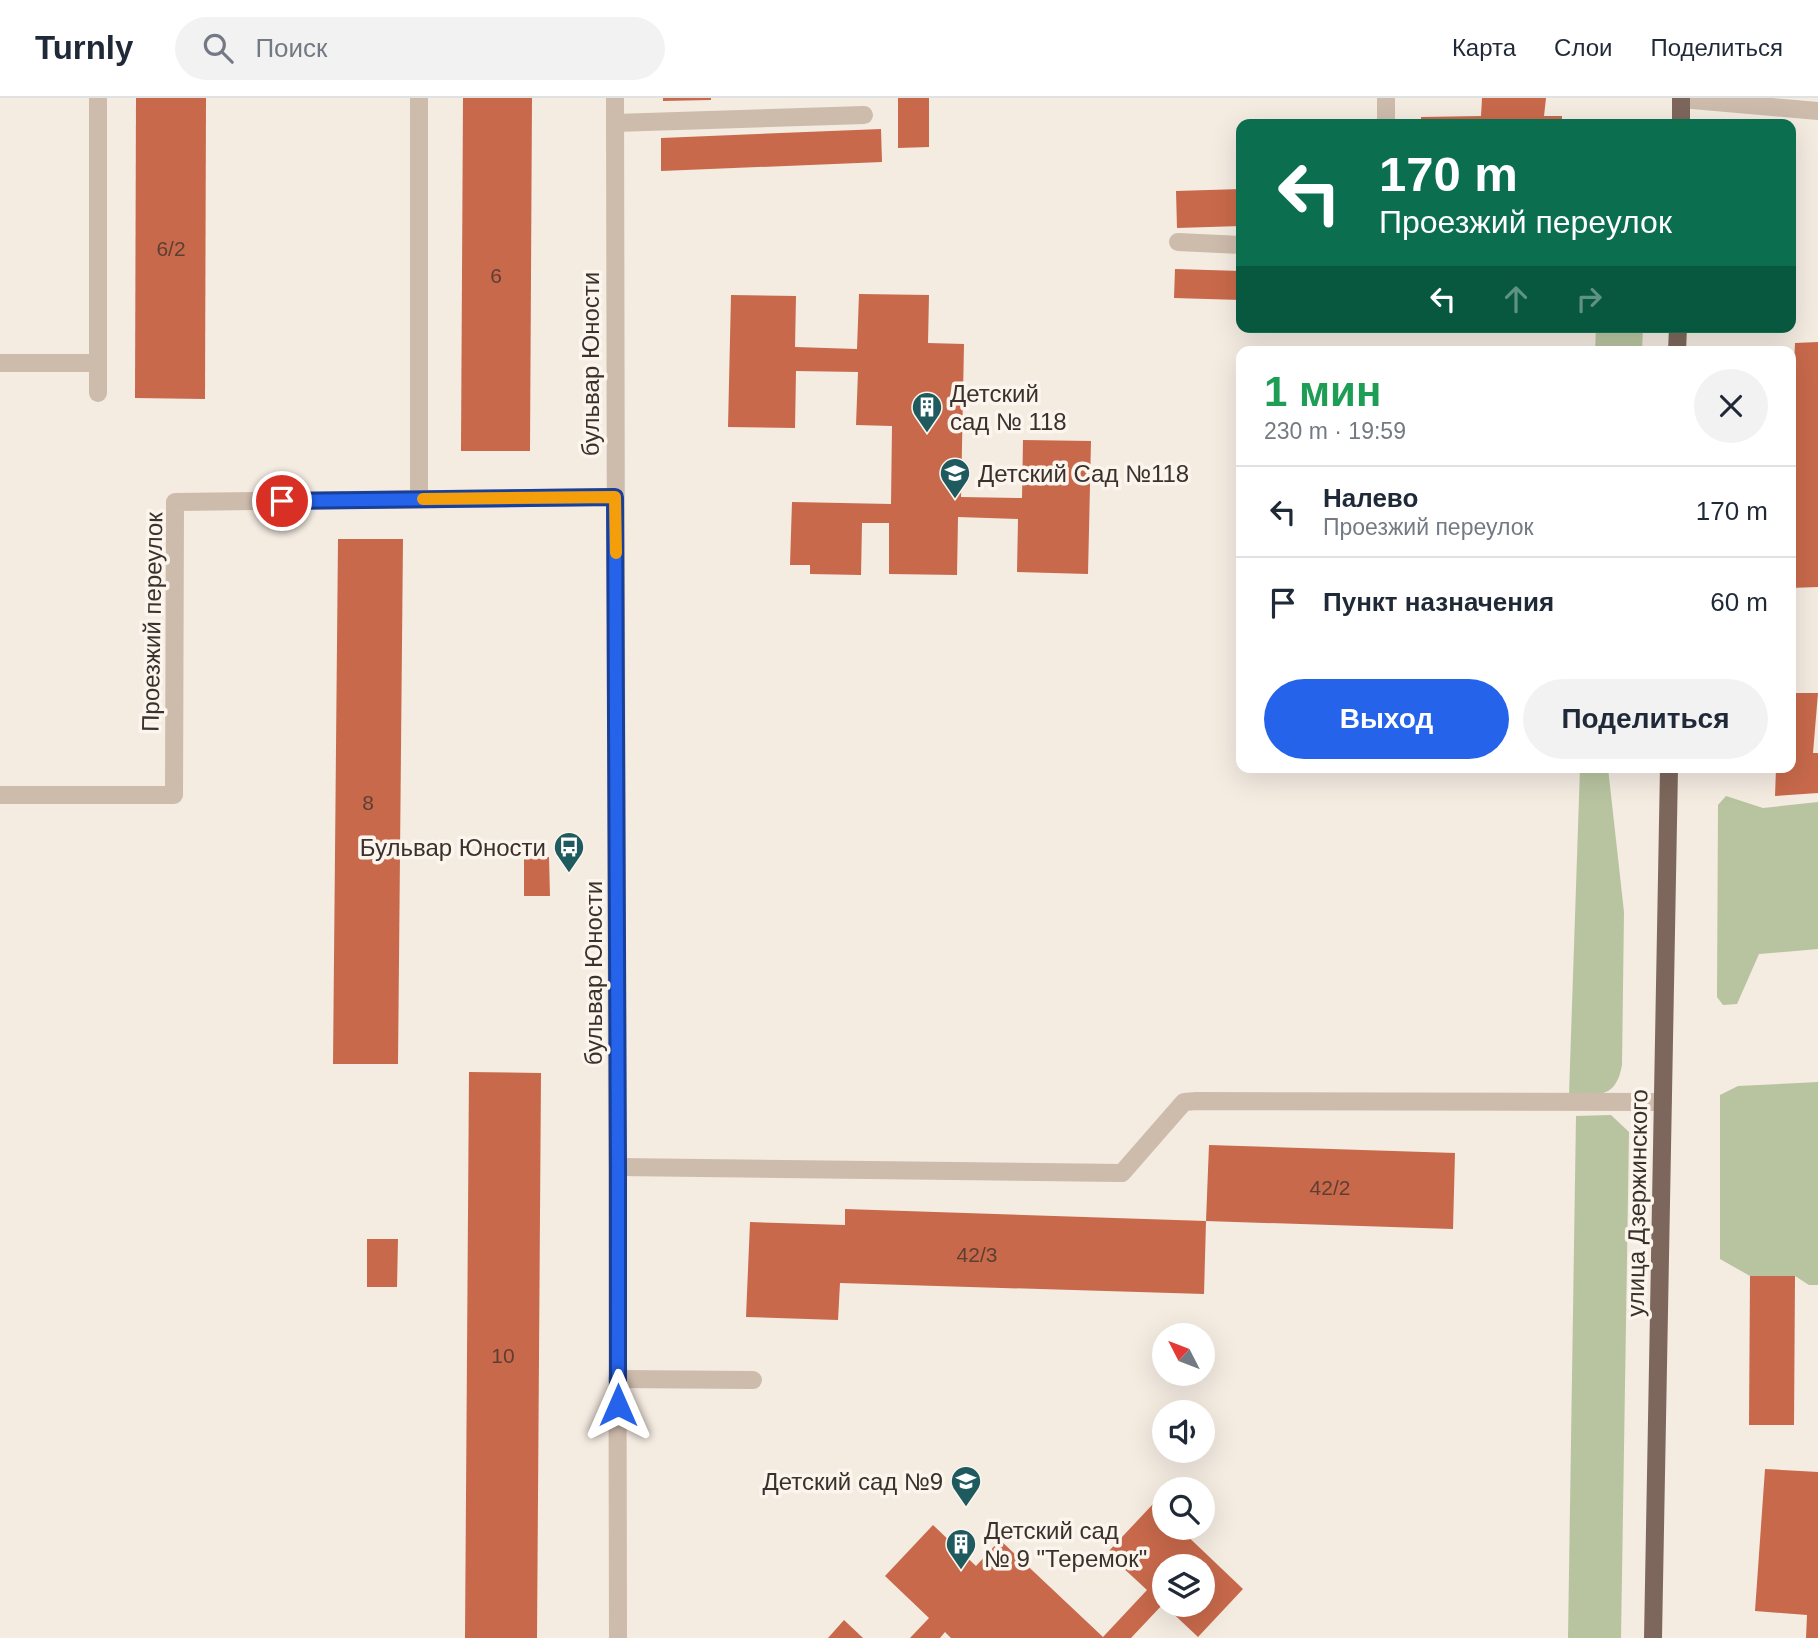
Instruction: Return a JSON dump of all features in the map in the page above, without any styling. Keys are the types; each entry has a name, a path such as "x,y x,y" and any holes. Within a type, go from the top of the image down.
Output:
{"main road":[{"path":"1681,99 1681,119"},
{"name":"улица Дзержинского","path":"1653,1638 1669,773"}],"street":[{"path":"98,98 98,393"},
{"path":"419,98 419,499"},
{"name":"бульвар Юности","path":"614,98 618,1638"},
{"path":"1386,98 1386,119"},
{"path":"1681,99 1818,111"},
{"path":"615,123 864,115"},
{"path":"1178,242 1236,245"},
{"path":"0,363 97,363"},
{"name":"Проезжий переулок","path":"0,795 174,795 175,502 615,497"},
{"path":"618,1167 1122,1172 1184,1102 1663,1102"},
{"path":"618,1379 753,1380"}],"green space":[{"path":"1596,333 1643,333 1642,346 1595,346"},
{"path":"1580,773 1609,773 1624,912 1622,1065 1615,1084 1604,1093 1569,1095"},
{"path":"1726,796 1763,808 1818,802 1818,949 1759,954 1737,1004 1723,1005 1717,997 1718,805"},
{"path":"1818,1082 1818,1285 1809,1285 1795,1276 1750,1276 1720,1259 1720,1095 1738,1086"},
{"path":"1611,1115 1629,1132 1621,1638 1568,1638 1576,1116"}],"building":[{"path":"136,98 206,98 205,399 135,398"},
{"path":"463,98 532,98 530,451 461,451"},
{"path":"663,98 711,98 711,100 663,101"},
{"path":"898,98 929,98 929,147 898,148"},
{"path":"1482,98 1546,98 1544,116 1562,116 1562,119 1421,119 1481,116"},
{"path":"881,129 882,162 661,171 661,138"},
{"path":"1236,189 1236,226 1177,228 1176,191"},
{"path":"1175,269 1236,271 1236,300 1174,298"},
{"name":"Детский сад № 118","path":"859,294 929,295 928,343 964,344 961,497 1022,498 1023,440 1091,441 1088,574 1017,572 1018,519 958,517 957,575 889,574 889,523 862,523 861,575 810,574 810,565 790,565 792,502 891,504 892,426 856,425 858,372 796,371 795,428 728,427 731,295 796,296 795,347 857,349"},
{"path":"1818,342 1818,587 1796,588 1795,343"},
{"path":"338,539 403,539 398,1064 333,1064"},
{"path":"1796,693 1818,693 1813,753 1818,753 1818,793 1775,796 1776,773 1796,773"},
{"path":"549,857 550,896 524,896 524,858"},
{"path":"469,1072 541,1073 537,1638 465,1638"},
{"path":"1209,1145 1455,1153 1453,1229 1206,1221"},
{"path":"845,1209 1206,1221 1204,1294 840,1283 838,1320 746,1317 750,1222 845,1225"},
{"path":"367,1239 398,1239 397,1287 367,1287"},
{"path":"1750,1276 1795,1276 1794,1425 1749,1425"},
{"path":"1765,1469 1818,1472 1818,1638 1806,1638 1807,1615 1755,1611"},
{"name":"Детский сад № 9 \"Теремок\"","path":"1152,1505 1152,1540 1192,1540 1206,1554 1152,1554 1152,1616 1131,1638 951,1638 945,1632 940,1638 910,1638 929,1618 885,1576 933,1525 976,1566 1000,1540 1103,1637 1147,1590 1107,1553"},
{"name":"Детский сад № 9 \"Теремок\"","path":"1215,1562 1243,1589 1198,1637 1177,1617 1215,1617"},
{"path":"844,1620 863,1638 828,1638"}],"slow traffic":[{"path":"423,499 615,497 616,553"}],"place":[{"name":"Детский сад № 118","path":"927,434"},
{"name":"Детский Сад №118","path":"955,500"},
{"name":"Бульвар Юности","path":"569,874"},
{"name":"Детский сад №9","path":"966,1508"},
{"name":"Детский сад № 9 \"Теремок\"","path":"961,1571"}],"route":[{"path":"282,501 615,497 618,1405"}]}
